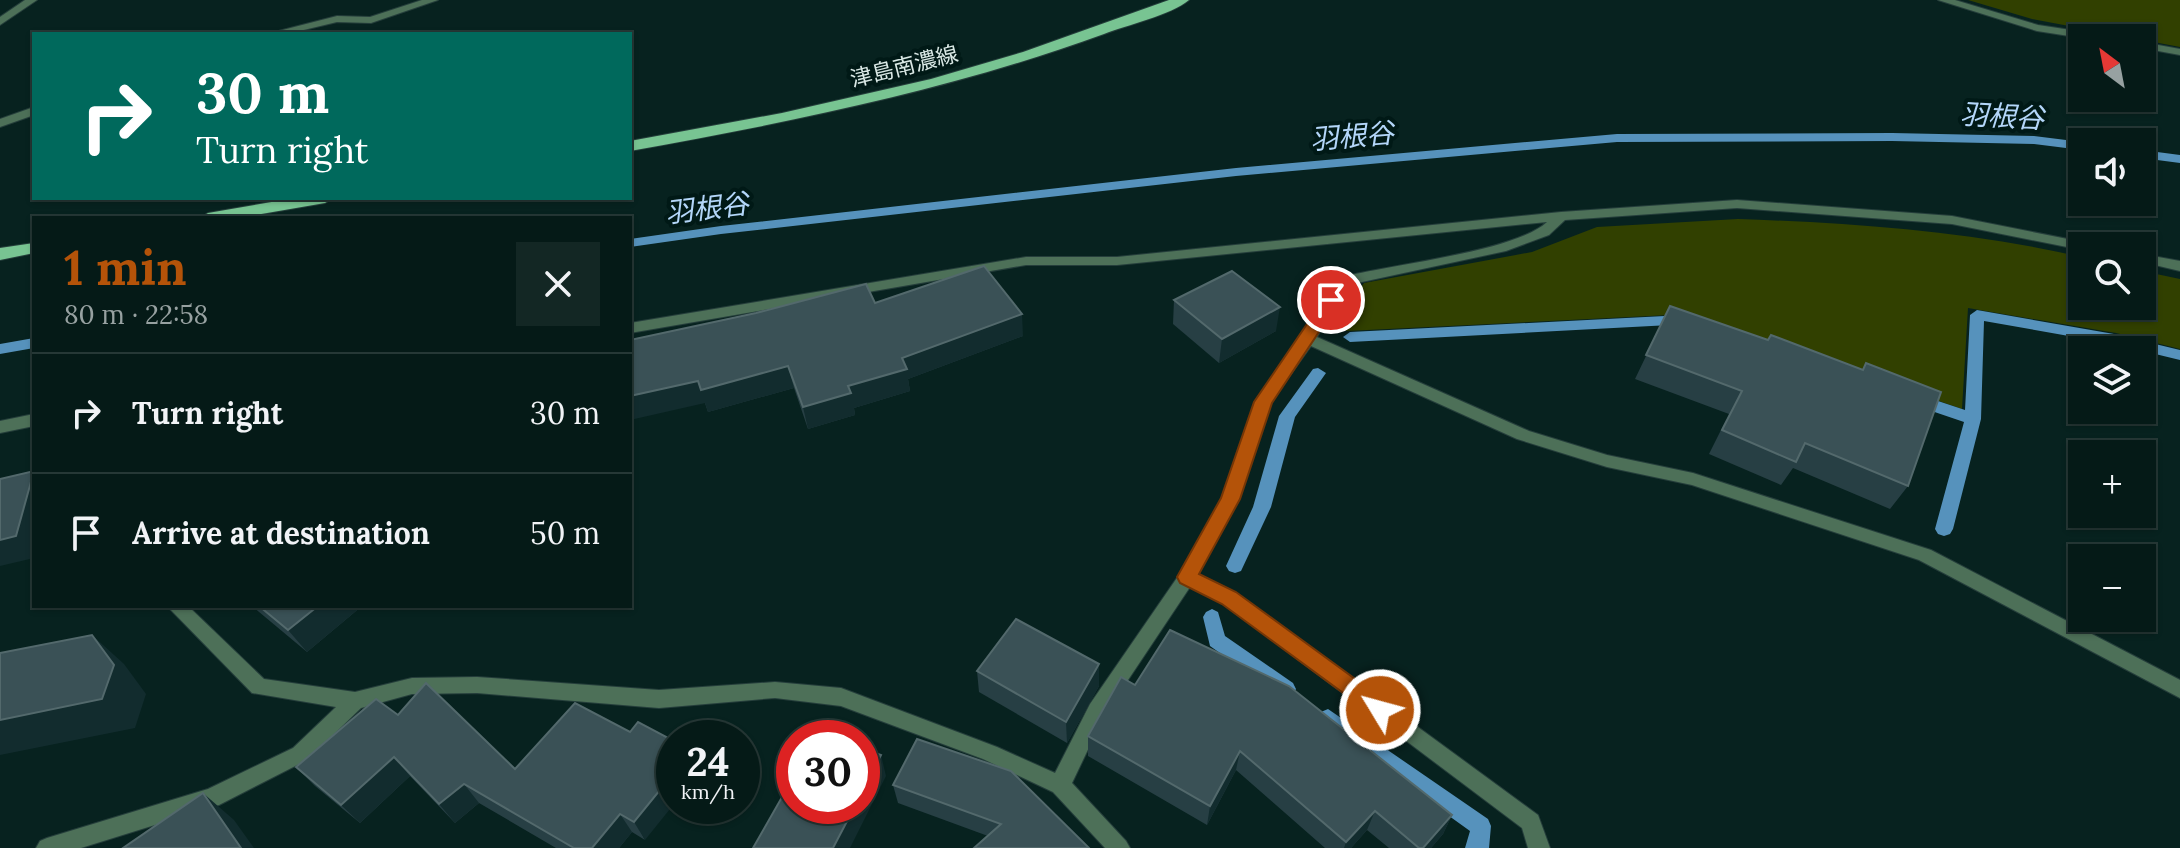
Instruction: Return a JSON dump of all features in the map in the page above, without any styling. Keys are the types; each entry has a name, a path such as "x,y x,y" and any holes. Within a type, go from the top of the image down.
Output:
{"main road":[{"name":"津島南濃線","path":"632,146 762,123 936,83 1052,48 1182,0"},
{"path":"220,216 313,200"},
{"path":"0,254 32,248"}],"street":[{"path":"282,32 337,19 371,20 433,0"},
{"path":"1943,0 2037,28 2068,33"},
{"path":"0,3 30,1"},
{"path":"0,22 30,1"},
{"path":"2156,48 2180,52"},
{"path":"0,123 32,112"},
{"path":"632,328 1026,261 1117,261 1561,216 1737,204 1952,220 2068,243"},
{"path":"1060,785 1097,710 1187,577 1231,499 1263,402 1308,339 1343,281 1501,248 1544,232 1561,216"},
{"path":"2156,261 2180,266"},
{"path":"1308,339 1523,435 1607,461 1693,479 1925,555 2180,690"},
{"path":"0,427 32,420"},
{"path":"1187,577 1229,598 1531,822 1539,848"},
{"path":"178,608 259,687 355,701 412,686 477,685 659,699 775,690 841,697 990,753 1060,785 1119,848"},
{"path":"47,848 212,798 300,754 355,701"}],"green space":[{"path":"1968,0 2180,0 2180,47 2156,42 2156,24 2068,26 2032,19"},
{"path":"1738,219 1825,223 1911,230 2039,248 2068,254 2068,320 2156,320 2156,274 2180,279 2180,349 2156,343 2156,336 2128,336 1968,308 1962,409 1690,314 1347,331 1334,324 1364,283 1532,252 1597,227"}],"building":[{"path":"984,266 1022,314 902,358 907,369 848,386 851,393 803,407 788,366 701,390 698,381 632,396 632,340 756,313 866,284 875,303"},
{"path":"1232,271 1280,307 1222,339 1174,300"},
{"path":"1670,306 1768,340 1771,335 1863,370 1866,363 1941,392 1908,486 1805,443 1796,462 1722,430 1742,391 1646,355"},
{"path":"32,471 16,536 0,540 0,479"},
{"path":"261,608 316,608 288,630"},
{"path":"1016,619 1099,664 1066,722 977,671"},
{"path":"1170,630 1289,686 1452,815 1423,848 1419,848 1375,811 1346,842 1240,751 1210,806 1088,736 1121,677 1135,685"},
{"path":"92,635 114,665 102,699 0,720 0,653"},
{"path":"426,683 515,769 575,703 630,732 638,722 656,732 656,795 634,822 620,814 592,848 574,848 464,784 439,804 394,757 341,805 296,767 376,699 398,715"},
{"path":"917,739 1011,771 1089,848 974,848 1001,824 893,785"},
{"path":"203,793 241,848 123,848"},
{"path":"776,808 776,824 846,824 833,848 753,848"}],"waterway":[{"name":"羽根谷","path":"632,243 1236,172 1617,138 1892,137 2034,140 2068,144"},
{"name":"羽根谷","path":"2156,156 2180,159"},
{"path":"1973,419 1977,315 2114,339 2180,355"},
{"path":"1350,337 1684,320"},
{"name":"羽根谷","path":"0,349 32,343"},
{"path":"1235,566 1262,507 1287,416 1318,373"},
{"path":"1917,400 1973,419"},
{"path":"1944,529 1973,419"},
{"path":"1212,617 1217,640 1286,689"},
{"path":"1328,718 1481,826 1480,844 1476,848"}],"route":[{"path":"1331,300 1308,339 1263,402 1231,499 1187,577 1229,598 1380,710"}]}
